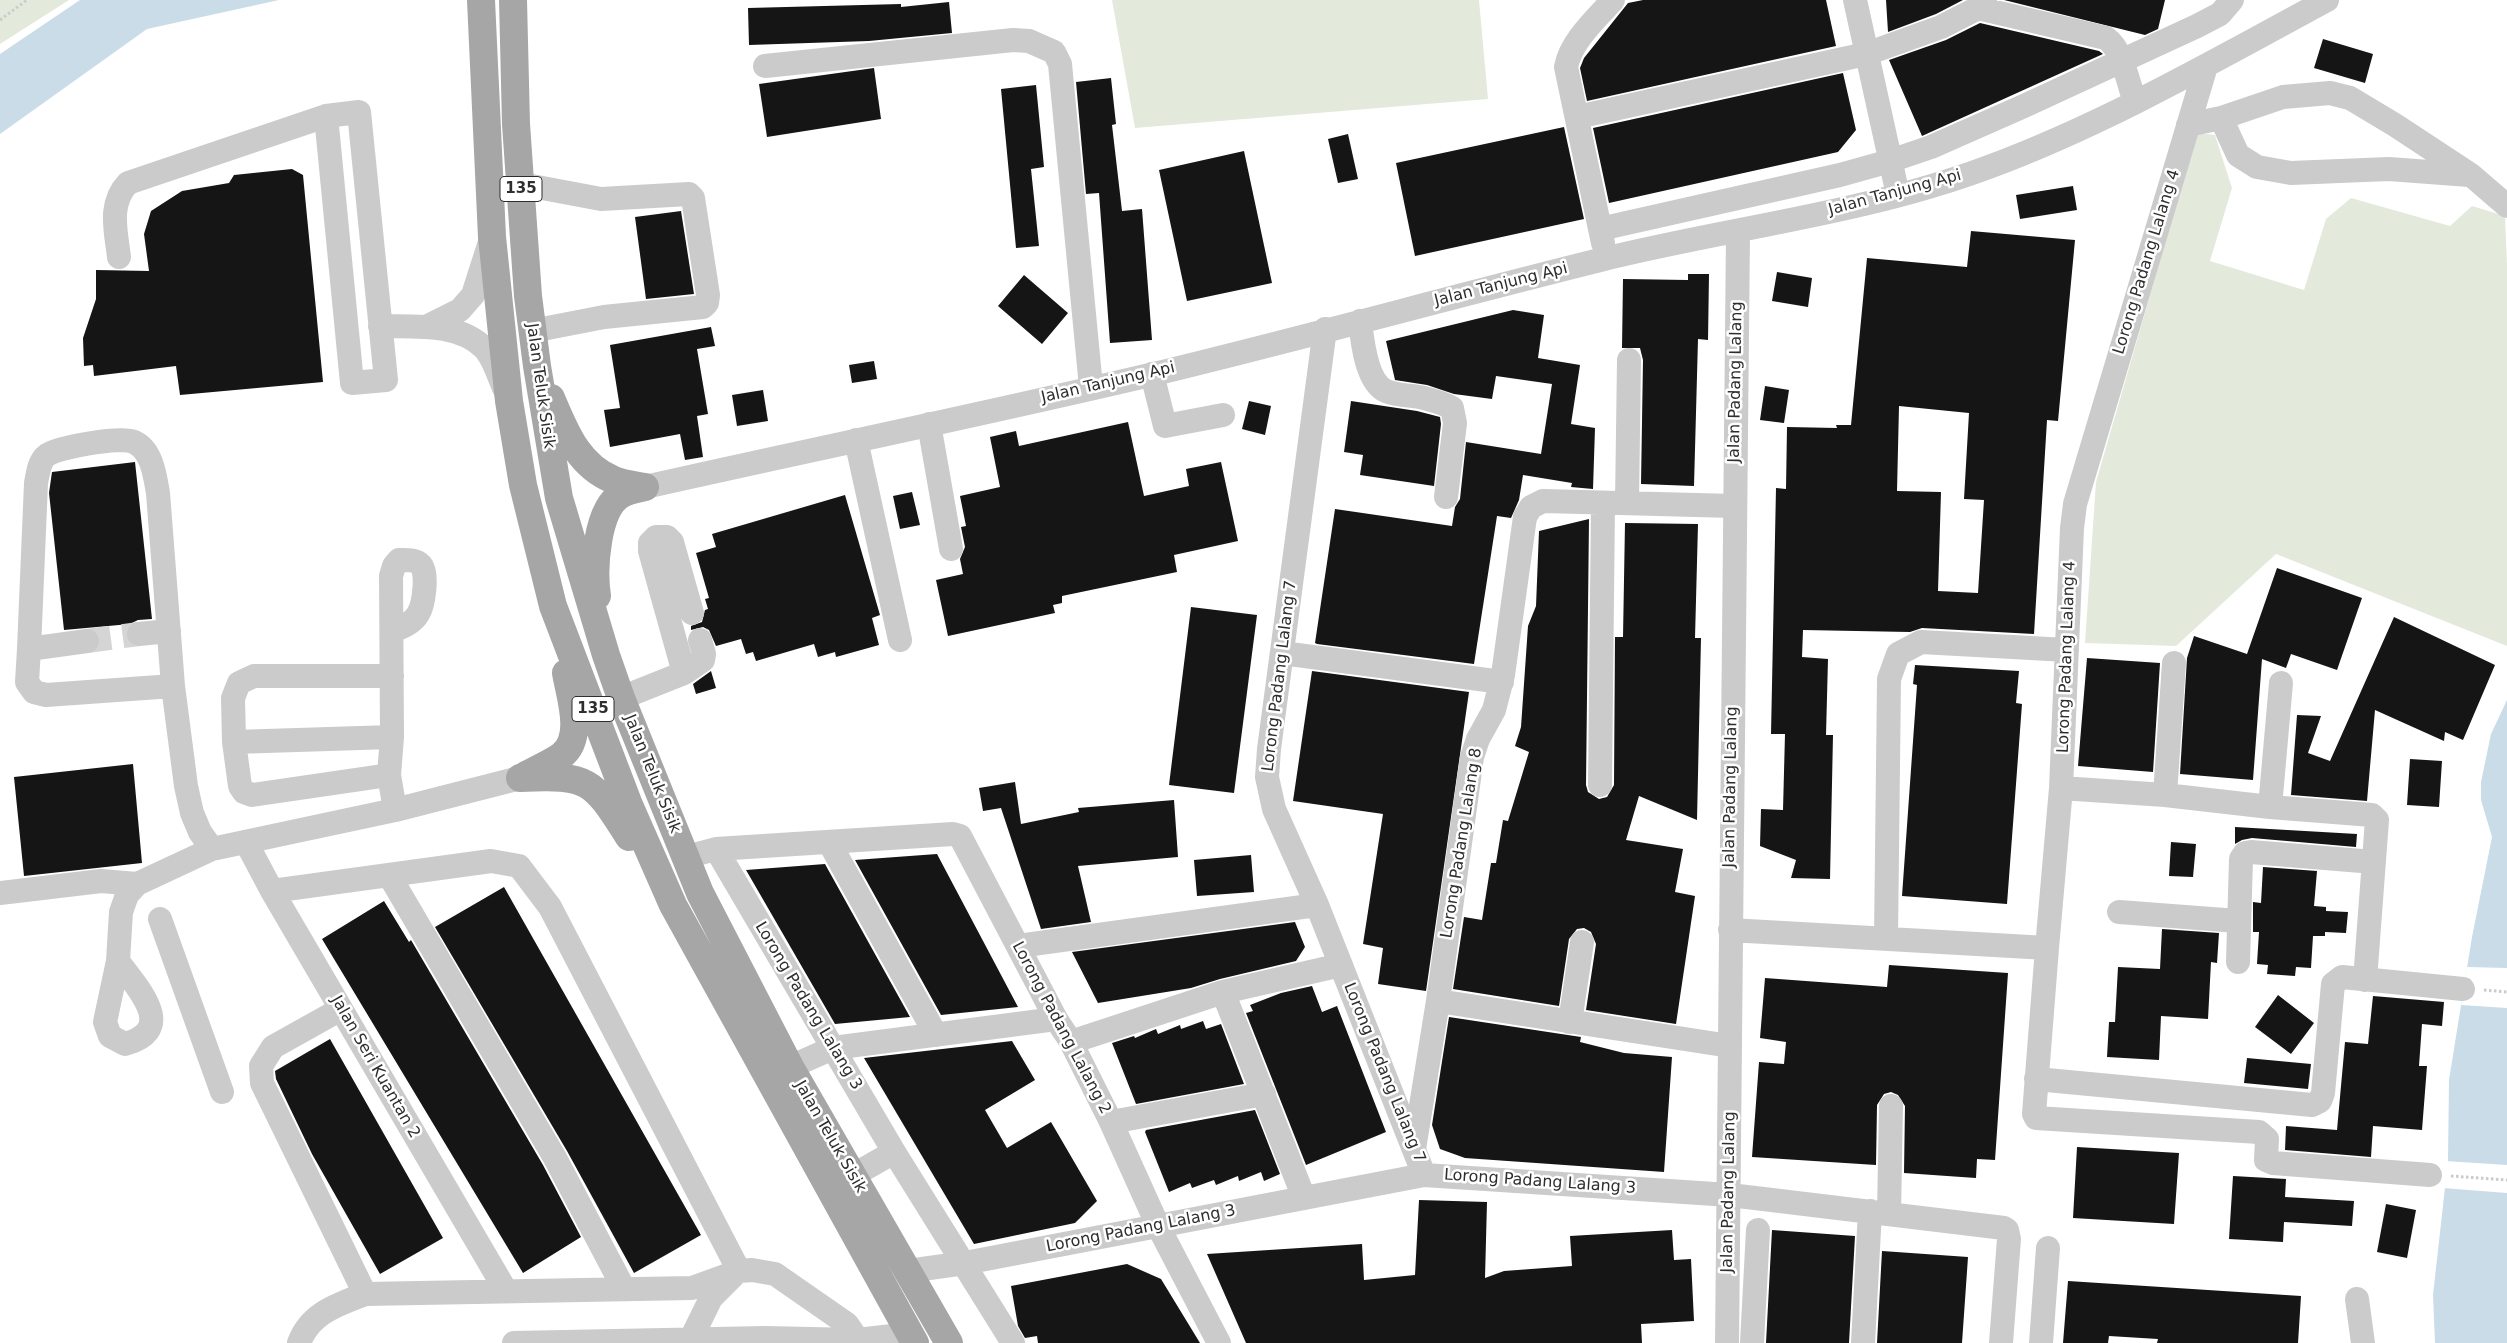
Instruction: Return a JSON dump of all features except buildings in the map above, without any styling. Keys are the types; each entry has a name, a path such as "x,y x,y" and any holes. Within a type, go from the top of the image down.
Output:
{"main road":[{"name":"Jalan Teluk Sisik","path":"481,5 492,237 510,401 523,485 553,606 629,805 673,905 912,1338"},
{"name":"Jalan Teluk Sisik","path":"513,5 516,124 528,296 536,366 559,498 606,655 621,698 700,893 790,1067 949,1343"},
{"path":"536,366 576,452 592,466 614,480 645,487"},
{"path":"606,655 594,575 598,542 606,514 621,494 645,487"},
{"path":"520,778 562,755 571,742 574,720 553,606"},
{"path":"520,778 572,777 590,785 602,795 673,905"}],"street":[{"path":"1607,258 1566,67 1569,54 1592,23 1613,0"},
{"path":"1855,0 1898,195"},
{"path":"1600,229 1840,175 1932,147 2121,62 2220,14 2232,0"},
{"name":"Jalan Tanjung Api","path":"645,487 1152,374 1607,258 1738,232 1898,195 1983,169 2029,151 2135,102 2206,66 2327,0"},
{"path":"1576,117 1866,54 1941,27 1981,4 2106,38 2112,42 2135,102"},
{"path":"765,66 1013,40 1029,41 1054,52 1060,64 1091,387"},
{"name":"Lorong Padang Lalang 4","path":"2206,66 2076,504 2072,528 2061,788 2034,1114 2039,1119 2259,1132 2267,1139 2266,1160 2273,1163 2430,1175"},
{"path":"2188,125 2221,118 2283,97 2330,92 2350,98 2471,175 2507,206"},
{"path":"119,257 115,205 119,193 128,182 326,116 359,112 386,380 352,383 326,116"},
{"path":"2221,118 2238,155 2258,167 2291,173 2389,169 2471,175"},
{"path":"520,184 601,199 689,194 693,198 708,295 708,303 703,308 604,318 532,331"},
{"name":"Jalan Padang Lalang","path":"1727,1343 1730,1195 1730,930 1738,232"},
{"path":"426,327 460,310 473,295 482,274 492,237"},
{"path":"1360,321 1365,359 1379,386 1386,391 1419,397 1446,404 1452,408 1455,423 1446,497"},
{"path":"380,326 426,327 449,330 470,338 486,349 510,401"},
{"name":"Lorong Padang Lalang 7","path":"1325,329 1269,749 1267,777 1274,808 1317,905 1424,1174"},
{"path":"1627,503 1629,360"},
{"path":"1152,374 1165,426 1223,415"},
{"path":"928,424 951,549"},
{"path":"173,686 46,696 34,692 27,682 36,483 39,466 46,456 56,451 120,440 135,442 145,451 152,466 158,493 173,686 186,786 192,813 200,832 212,849"},
{"path":"856,440 900,640"},
{"name":"Lorong Padang Lalang 8","path":"1414,1149 1438,1001 1472,757 1478,739 1494,710 1502,682 1525,517 1531,507 1543,501 1734,506"},
{"path":"1600,785 1603,503"},
{"path":"684,673 650,550 650,543 656,537 667,537 672,542 692,613"},
{"path":"139,634 169,631"},
{"path":"393,631 392,737 389,775 395,810"},
{"path":"621,698 684,673 703,660 704,654 700,640"},
{"path":"29,649 87,641"},
{"path":"1886,939 1889,679 1898,654 1922,642 2067,650"},
{"path":"1282,654 1502,682"},
{"path":"2165,795 2174,663"},
{"path":"389,775 252,794 244,792 240,786 234,742 233,698 239,683 254,676 392,676"},
{"path":"2270,807 2281,683"},
{"path":"234,742 392,737"},
{"path":"118,961 150,1005 152,1014 150,1029 138,1040 125,1044 110,1036 106,1022 118,961 121,912 127,895 137,884 212,849 395,810 520,778"},
{"path":"2061,788 2165,795 2372,816 2377,820 2365,980"},
{"name":"Lorong Padang Lalang 2","path":"829,842 958,834 1056,1019 1071,1042 1111,1122 1158,1226 1219,1343"},
{"name":"Jalan Seri Kuantan 2","path":"246,842 272,891 506,1291"},
{"path":"686,857 716,849 829,842 936,1035"},
{"name":"Lorong Padang Lalang 3","path":"716,849 894,1152 965,1263 1013,1343"},
{"path":"2238,962 2241,859 2245,853 2374,862"},
{"path":"272,891 492,861 519,866 550,907 739,1271"},
{"path":"389,875 555,1158 624,1289"},
{"path":"0,893 101,881 137,884"},
{"path":"1018,946 1317,905"},
{"path":"2119,912 2238,921"},
{"path":"160,919 222,1092"},
{"path":"1730,930 2047,948"},
{"path":"1570,1022 1582,942"},
{"path":"1071,1042 1223,992 1341,965"},
{"path":"2036,1079 2312,1105 2320,1101 2323,1093 2333,984 2342,977 2463,988"},
{"path":"1223,992 1304,1198"},
{"path":"150,1005 186,994"},
{"path":"1438,1001 1730,1046"},
{"path":"341,1009 273,1047 261,1066 262,1083 364,1294"},
{"path":"790,1067 833,1048 1056,1019"},
{"path":"1111,1122 1264,1094"},
{"path":"1863,1343 1880,1212 1891,1106"},
{"path":"852,1176 894,1152"},
{"name":"Lorong Padang Lalang 3","path":"908,1271 965,1263 1424,1174 1730,1195 2001,1226 2007,1230 2009,1239 2001,1343"},
{"path":"1752,1343 1758,1230"},
{"path":"2041,1343 2048,1248"},
{"path":"299,1343 302,1334 314,1318 330,1308 364,1294 692,1288 739,1271 752,1270 775,1274 847,1324 859,1341"},
{"path":"690,1341 711,1298 739,1271"},
{"path":"2357,1299 2363,1343"},
{"path":"1728,1308 1754,1309"},
{"path":"514,1343 734,1342 765,1338 859,1341 912,1338"}],"path":[{"path":"0,20 27,0"},
{"path":"2430,1175 2507,1180"}],"shaded area":[{"path":"0,0 69,0 0,44"},
{"path":"1112,0 1479,0 1488,99 1135,128"},
{"path":"2197,133 2215,135 2232,188 2210,261 2304,290 2326,219 2351,198 2450,226 2472,206 2505,216 2507,265 2507,646 2276,554 2176,646 2085,643 2096,482"}],"water":[{"path":"80,0 279,0 147,29 0,134 0,54"},
{"path":"2507,700 2507,1343 2435,1343 2433,1295 2448,1161 2449,1080 2472,937 2492,837 2481,800 2481,782 2491,734"}],"pier":[{"path":"2467,967 2507,968 2507,1008 2461,1005"},
{"path":"2445,1161 2507,1165 2507,1193 2443,1188"}],"tunnel":[{"path":"87,641 139,634"}]}
